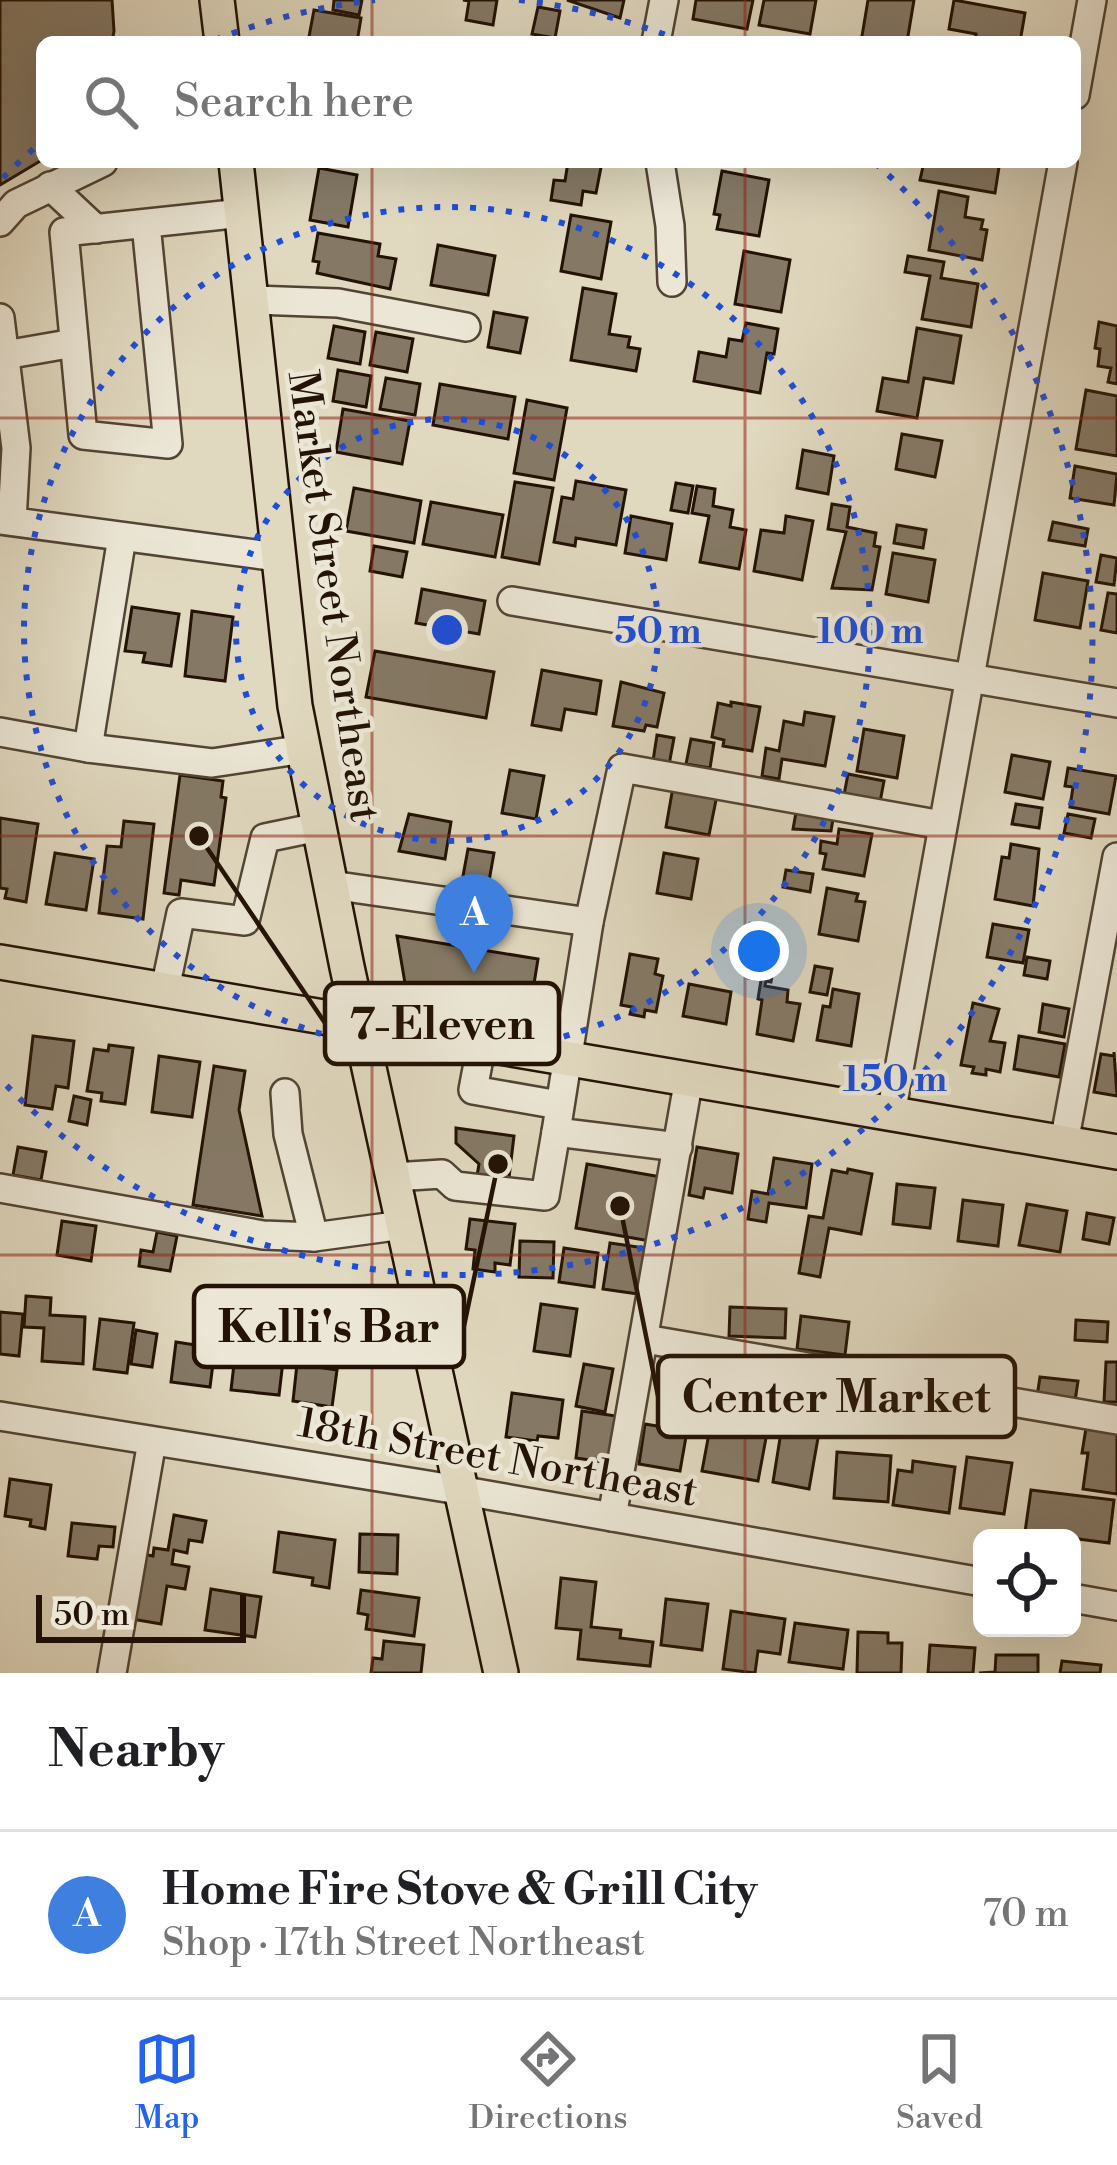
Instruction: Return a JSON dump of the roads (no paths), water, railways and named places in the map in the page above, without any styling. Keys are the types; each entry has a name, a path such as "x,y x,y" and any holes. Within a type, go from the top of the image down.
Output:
{"main road":[{"path":"217,0 221,36"},
{"name":"Market Street Northeast","path":"237,168 277,557 304,748 501,1673"},
{"path":"0,962 1117,1152"}],"street":[{"path":"657,36 664,0"},
{"path":"1081,63 1093,0"},
{"path":"0,222 16,203 90,168"},
{"path":"661,168 672,282"},
{"path":"891,1114 1062,168"},
{"path":"50,186 96,229"},
{"path":"146,224 168,444 83,435 64,232 242,213"},
{"path":"252,300 338,303 466,327"},
{"path":"74,343 3,352 16,448 6,520 277,557"},
{"path":"88,748 122,537"},
{"path":"512,601 1117,703"},
{"path":"0,732 212,763 304,748"},
{"path":"393,1178 442,1174 455,1186 545,1196 589,922 622,768 942,825"},
{"path":"166,989 181,913 245,921 265,838 318,827"},
{"path":"1064,1143 1117,857"},
{"path":"332,885 589,922"},
{"path":"482,1042 473,1090 557,1119 678,1147"},
{"path":"612,1517 689,1078"},
{"path":"285,1093 288,1134 314,1238"},
{"path":"0,1188 263,1235 314,1238 403,1225"},
{"path":"645,1339 1117,1420"},
{"name":"18th Street Northeast","path":"0,1416 973,1580"},
{"path":"112,1673 152,1441"},
{"path":"1081,1600 1117,1606"}],"place":[{"name":"7-Eleven","path":"199,836"},
{"name":"Home Fire Stove & Grill City","path":"474,973"},
{"name":"Kelli's Bar","path":"498,1164"},
{"name":"Center Market","path":"620,1206"}]}
